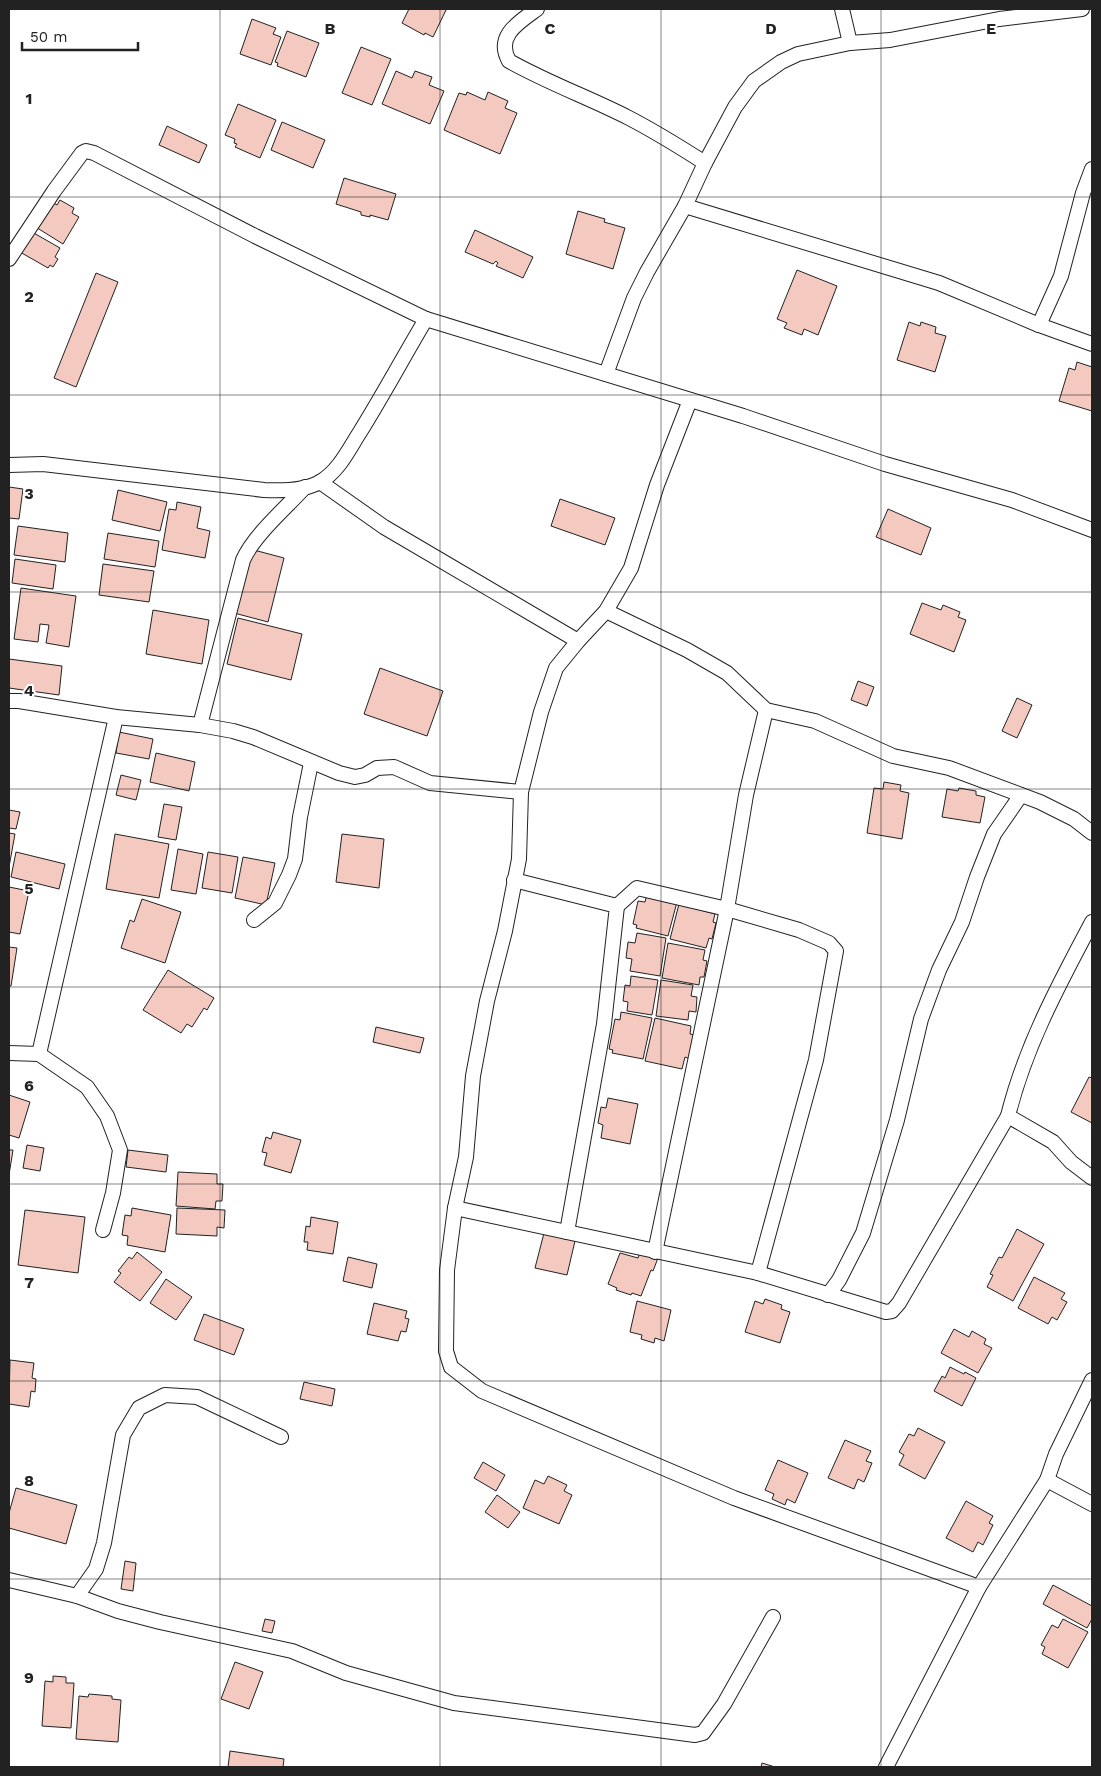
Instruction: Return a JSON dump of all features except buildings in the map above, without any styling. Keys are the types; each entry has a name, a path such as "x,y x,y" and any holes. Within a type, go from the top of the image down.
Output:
{"street":[{"path":"537,9 514,27 505,40 503,51 509,61 660,134 705,163"},
{"path":"842,9 850,43"},
{"path":"606,374 634,298 686,206 705,163 735,106 754,82 780,62 798,54 850,43 890,40 999,19 1082,9"},
{"path":"9,260 54,191 82,153 86,151 94,153 255,236 426,319 743,416 885,464 1012,500 1092,530"},
{"path":"1040,325 1061,276 1083,193 1092,169"},
{"path":"686,206 939,283 1040,325 1092,344"},
{"path":"9,465 43,464 264,490 284,491 320,482 337,468 377,404 426,319"},
{"path":"690,400 658,485 631,568 606,611 556,668 549,686 521,792 519,860 505,931 487,1001 473,1076 466,1157 455,1208 447,1270 446,1351 451,1367 482,1391 734,1498 979,1587"},
{"path":"320,482 384,527 578,641"},
{"path":"200,726 243,560 256,537 305,487"},
{"path":"606,611 688,650 727,674 766,710 815,721 893,756 949,768 1040,802 1074,819 1092,833"},
{"path":"9,701 233,732 253,737 339,774 365,775 377,768 394,767 430,784 521,792"},
{"path":"655,1252 727,909 746,796 766,710"},
{"path":"39,1054 116,717"},
{"path":"254,920 275,903 295,859 300,817 311,763"},
{"path":"828,1295 839,1280 863,1233 897,1120 921,1019 939,970 962,922 994,834 1021,795"},
{"path":"514,880 617,906"},
{"path":"567,1232 604,1024 617,906 637,888 727,909 799,930 829,943 836,951 816,1060 758,1273"},
{"path":"455,1208 758,1273 886,1312 892,1311 1008,1116 1015,1089 1036,1036 1061,980 1092,922"},
{"path":"9,1054 39,1054 88,1087 107,1116 120,1150 114,1193 103,1230"},
{"path":"1008,1116 1053,1142 1071,1162 1092,1178"},
{"path":"886,1767 979,1587 1047,1480 1056,1454 1092,1380"},
{"path":"77,1596 96,1569 104,1543 123,1435 139,1408 165,1395 197,1398 281,1437"},
{"path":"1047,1480 1092,1504"},
{"path":"9,1580 77,1596 118,1611 160,1622 292,1650 346,1672 454,1703 696,1735 703,1732 724,1704 773,1616"}]}
